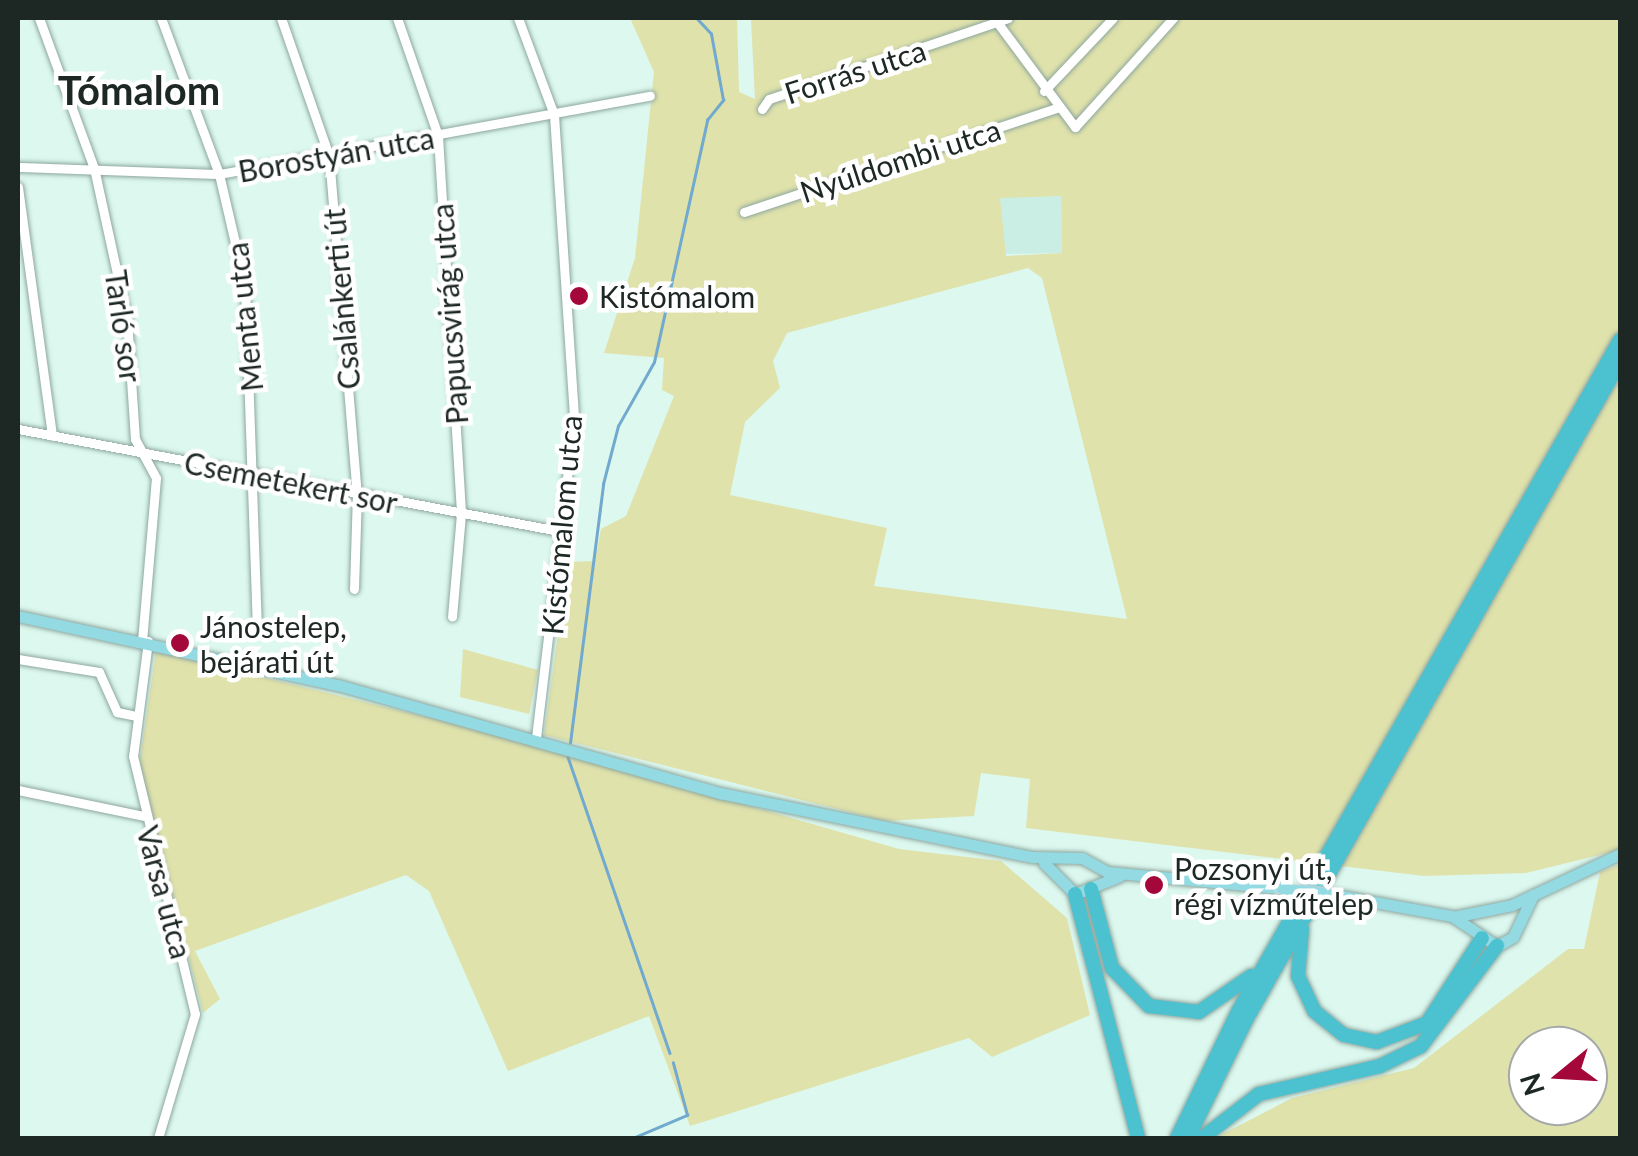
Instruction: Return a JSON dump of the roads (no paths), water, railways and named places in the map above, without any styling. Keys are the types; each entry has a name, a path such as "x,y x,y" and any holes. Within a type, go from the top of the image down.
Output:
{"highway":[{"path":"1177,1138 1269,957 1620,340"},
{"path":"1188,1138 1306,913 1620,362"},
{"path":"1093,887 1112,968 1149,1006 1212,1008 1269,957"},
{"path":"1075,894 1138,1138"},
{"path":"1306,913 1302,988 1325,1022 1360,1040 1396,1040 1428,1023 1481,935"},
{"path":"1202,1138 1258,1094 1380,1066 1421,1046 1497,946"}],"main road":[{"path":"18,616 145,641 536,739 720,793 1033,857 1069,860 1124,875 1281,888 1452,916 1493,911 1620,854"},
{"path":"1033,857 1075,894 1124,875"},
{"path":"1060,878 1069,860"},
{"path":"1093,887 1095,868"},
{"path":"1452,916 1497,946 1510,941 1515,922 1533,895"},
{"path":"1493,911 1515,922"},
{"path":"1481,935 1493,911"}],"street":[{"name":"Tarló sor","path":"40,18 94,168 144,454 156,478 145,641"},
{"name":"Menta utca","path":"162,18 219,174 245,286 256,629"},
{"name":"Csalánkerti út","path":"280,18 330,156 357,493 354,589"},
{"name":"Papucsvirág utca","path":"398,18 438,136 461,514 452,617"},
{"name":"Kistómalom utca","path":"518,18 554,115 574,419 564,532 536,739"},
{"name":"Forrás utca","path":"762,109 769,99 1008,18"},
{"path":"1044,90 1112,18"},
{"path":"996,21 1075,128 1174,18"},
{"name":"Borostyán utca","path":"18,167 219,174 650,96"},
{"name":"Nyúldombi utca","path":"744,212 1057,108"},
{"path":"18,187 52,436"},
{"name":"Csemetekert sor","path":"18,429 564,532"},
{"name":"Varsa utca","path":"145,641 136,716 144,816 195,1014 158,1138"},
{"path":"18,658 100,672 117,712 136,716"},
{"path":"18,790 144,816"}],"waterway":[{"path":"570,743 603,484 618,426 654,362 707,120 723,100 711,34 696,18"},
{"path":"568,757 670,1053"},
{"path":"633,1138 687,1115 673,1063"}],"place":[{"name":"Kistómalom","path":"579,296"},
{"name":"Jánostelep, bejárati út","path":"180,643"},
{"name":"Pozsonyi út, régi vízműtelep","path":"1154,885"}],"district":[{"name":"Tómalom","path":"139,90"}]}
